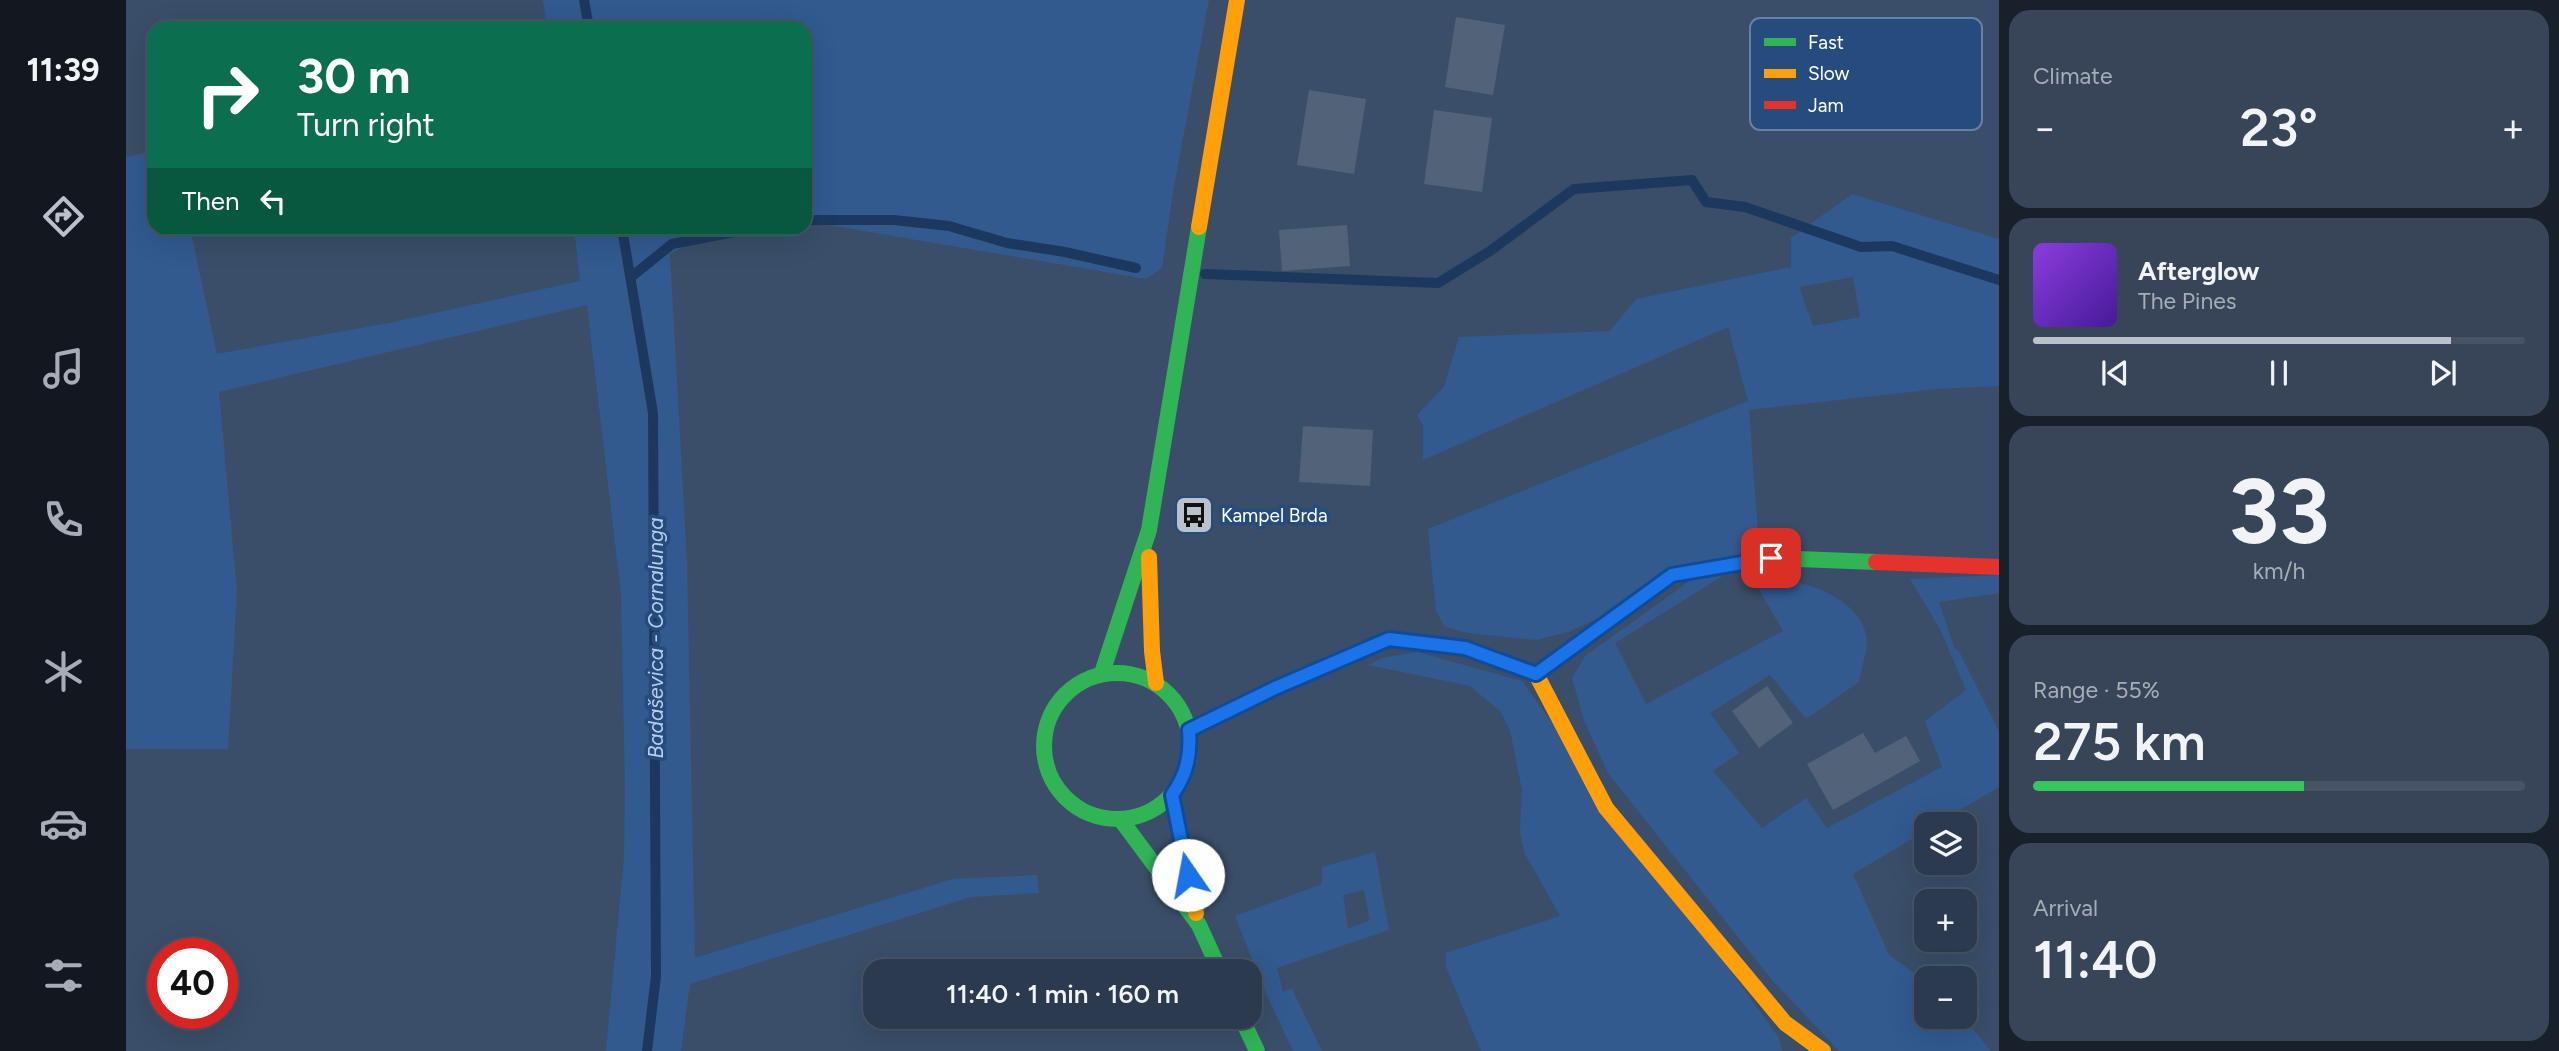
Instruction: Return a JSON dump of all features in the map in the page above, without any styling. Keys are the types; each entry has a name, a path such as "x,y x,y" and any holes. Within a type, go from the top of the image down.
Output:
{"street":[{"path":"1102,673 1149,530 1237,0"},
{"path":"1149,530 1152,651 1156,683"},
{"path":"1536,674 1672,575 1771,558 1999,567"},
{"path":"1189,730 1275,688 1389,639 1465,648 1536,674 1606,808 1785,1023 1823,1051"},
{"path":"1119,671 1139,674 1156,683 1179,706 1189,730 1191,751 1186,773 1172,795 1160,806 1140,816 1121,820 1101,818 1071,803 1051,777 1044,754 1045,730 1055,708 1070,690 1102,673 1119,671"},
{"path":"1172,795 1199,925"},
{"path":"1121,820 1199,925 1215,959"},
{"path":"1247,1029 1257,1051"}],"shaded area":[{"path":"543,0 1209,0 1173,192 1162,268 1146,279 812,223 812,21 546,21"},
{"path":"147,152 147,235 192,235 217,354 389,323 580,281 575,235 706,235 670,254 687,562 695,958 953,879 1037,875 1039,893 971,897 690,984 681,1051 606,1051 624,857 621,594 587,305 219,392 237,591 228,749 126,749 126,157"},
{"path":"1852,194 1999,239 1999,386 1938,389 1749,410 1759,547 1568,632 1536,640 1468,633 1445,627 1436,611 1428,529 1748,401 1728,327 1423,460 1423,426 1417,415 1444,387 1459,337 1610,331 1636,299 1791,267 1791,238","holes":["1853,277 1860,317 1813,326 1799,287"]},
{"path":"1759,570 1806,584 1837,598 1859,619 1867,639 1859,682 1806,719 1770,675 1710,713 1739,753 1713,771 1762,828 1806,798 1827,828 1942,767 1925,721 1966,690 1940,629 1910,579 1999,575 1999,593 1939,602 1954,647 1960,653 1999,731 1999,787 1956,812 1914,812 1914,838 1853,874 1889,955 1914,973 1914,1029 1973,1029 1991,1051 1839,1051 1772,980 1608,773 1584,720 1572,678 1585,656 1691,580 1724,575 1615,643 1646,704 1783,631 1749,572"},
{"path":"1417,652 1522,681 1779,1038 1782,1051 1481,1051 1446,967 1446,953 1560,916 1524,852 1520,831 1522,790 1510,730 1500,711 1470,686 1368,665 1382,658"},
{"path":"1375,852 1389,930 1277,968 1283,992 1292,989 1322,1051 1293,1051 1262,984 1262,959 1252,959 1235,916 1322,884 1322,867","holes":["1364,890 1370,920 1348,929 1343,895"]}],"building":[{"path":"1456,17 1505,25 1493,95 1445,87"},
{"path":"1309,90 1366,99 1354,174 1297,165"},
{"path":"1434,110 1492,118 1482,192 1424,184"},
{"path":"1347,225 1350,266 1282,271 1279,230"},
{"path":"1303,426 1373,430 1370,486 1299,482"},
{"path":"1767,686 1793,723 1759,748 1732,711"},
{"path":"1863,733 1875,753 1906,736 1920,761 1833,810 1807,764"}],"waterway":[{"name":"Badaševica - Cornalunga","path":"584,0 588,21"},
{"path":"1205,274 1438,283 1490,251 1574,189 1692,180 1706,202 1745,207 1861,247 1892,246 1999,280"},
{"path":"812,220 894,220 949,226 1007,243 1065,252 1136,268"},
{"name":"Badaševica - Cornalunga","path":"623,235 653,413 656,976 647,1051"},
{"path":"631,277 672,244 719,235"}],"traffic: fast":[{"path":"1102,673 1149,530 1199,227"},
{"path":"1536,674 1672,575 1771,558 1876,562"},
{"path":"1117,673 1145,678 1169,694 1185,718 1190,746 1185,774 1169,798 1145,814 1117,819 1089,814 1065,798 1049,774 1044,746 1049,718 1065,694 1089,678 1117,673"},
{"path":"1121,820 1199,925 1215,959"},
{"path":"1247,1029 1257,1051"}],"traffic: slow":[{"path":"1199,227 1237,0"},
{"path":"1149,557 1152,651 1156,683"},
{"path":"1501,661 1536,674 1606,808 1785,1023 1823,1051"},
{"path":"1172,795 1196,913"}],"traffic: jam":[{"path":"1876,562 1999,567"},
{"path":"1189,730 1274,688 1389,639 1465,648 1501,661"}],"place":[{"name":"Kampel Brda","path":"1194,515"}],"route":[{"path":"1188,875 1172,795 1186,773 1191,751 1189,730 1275,688 1389,639 1465,648 1536,674 1672,575 1771,558"}]}
